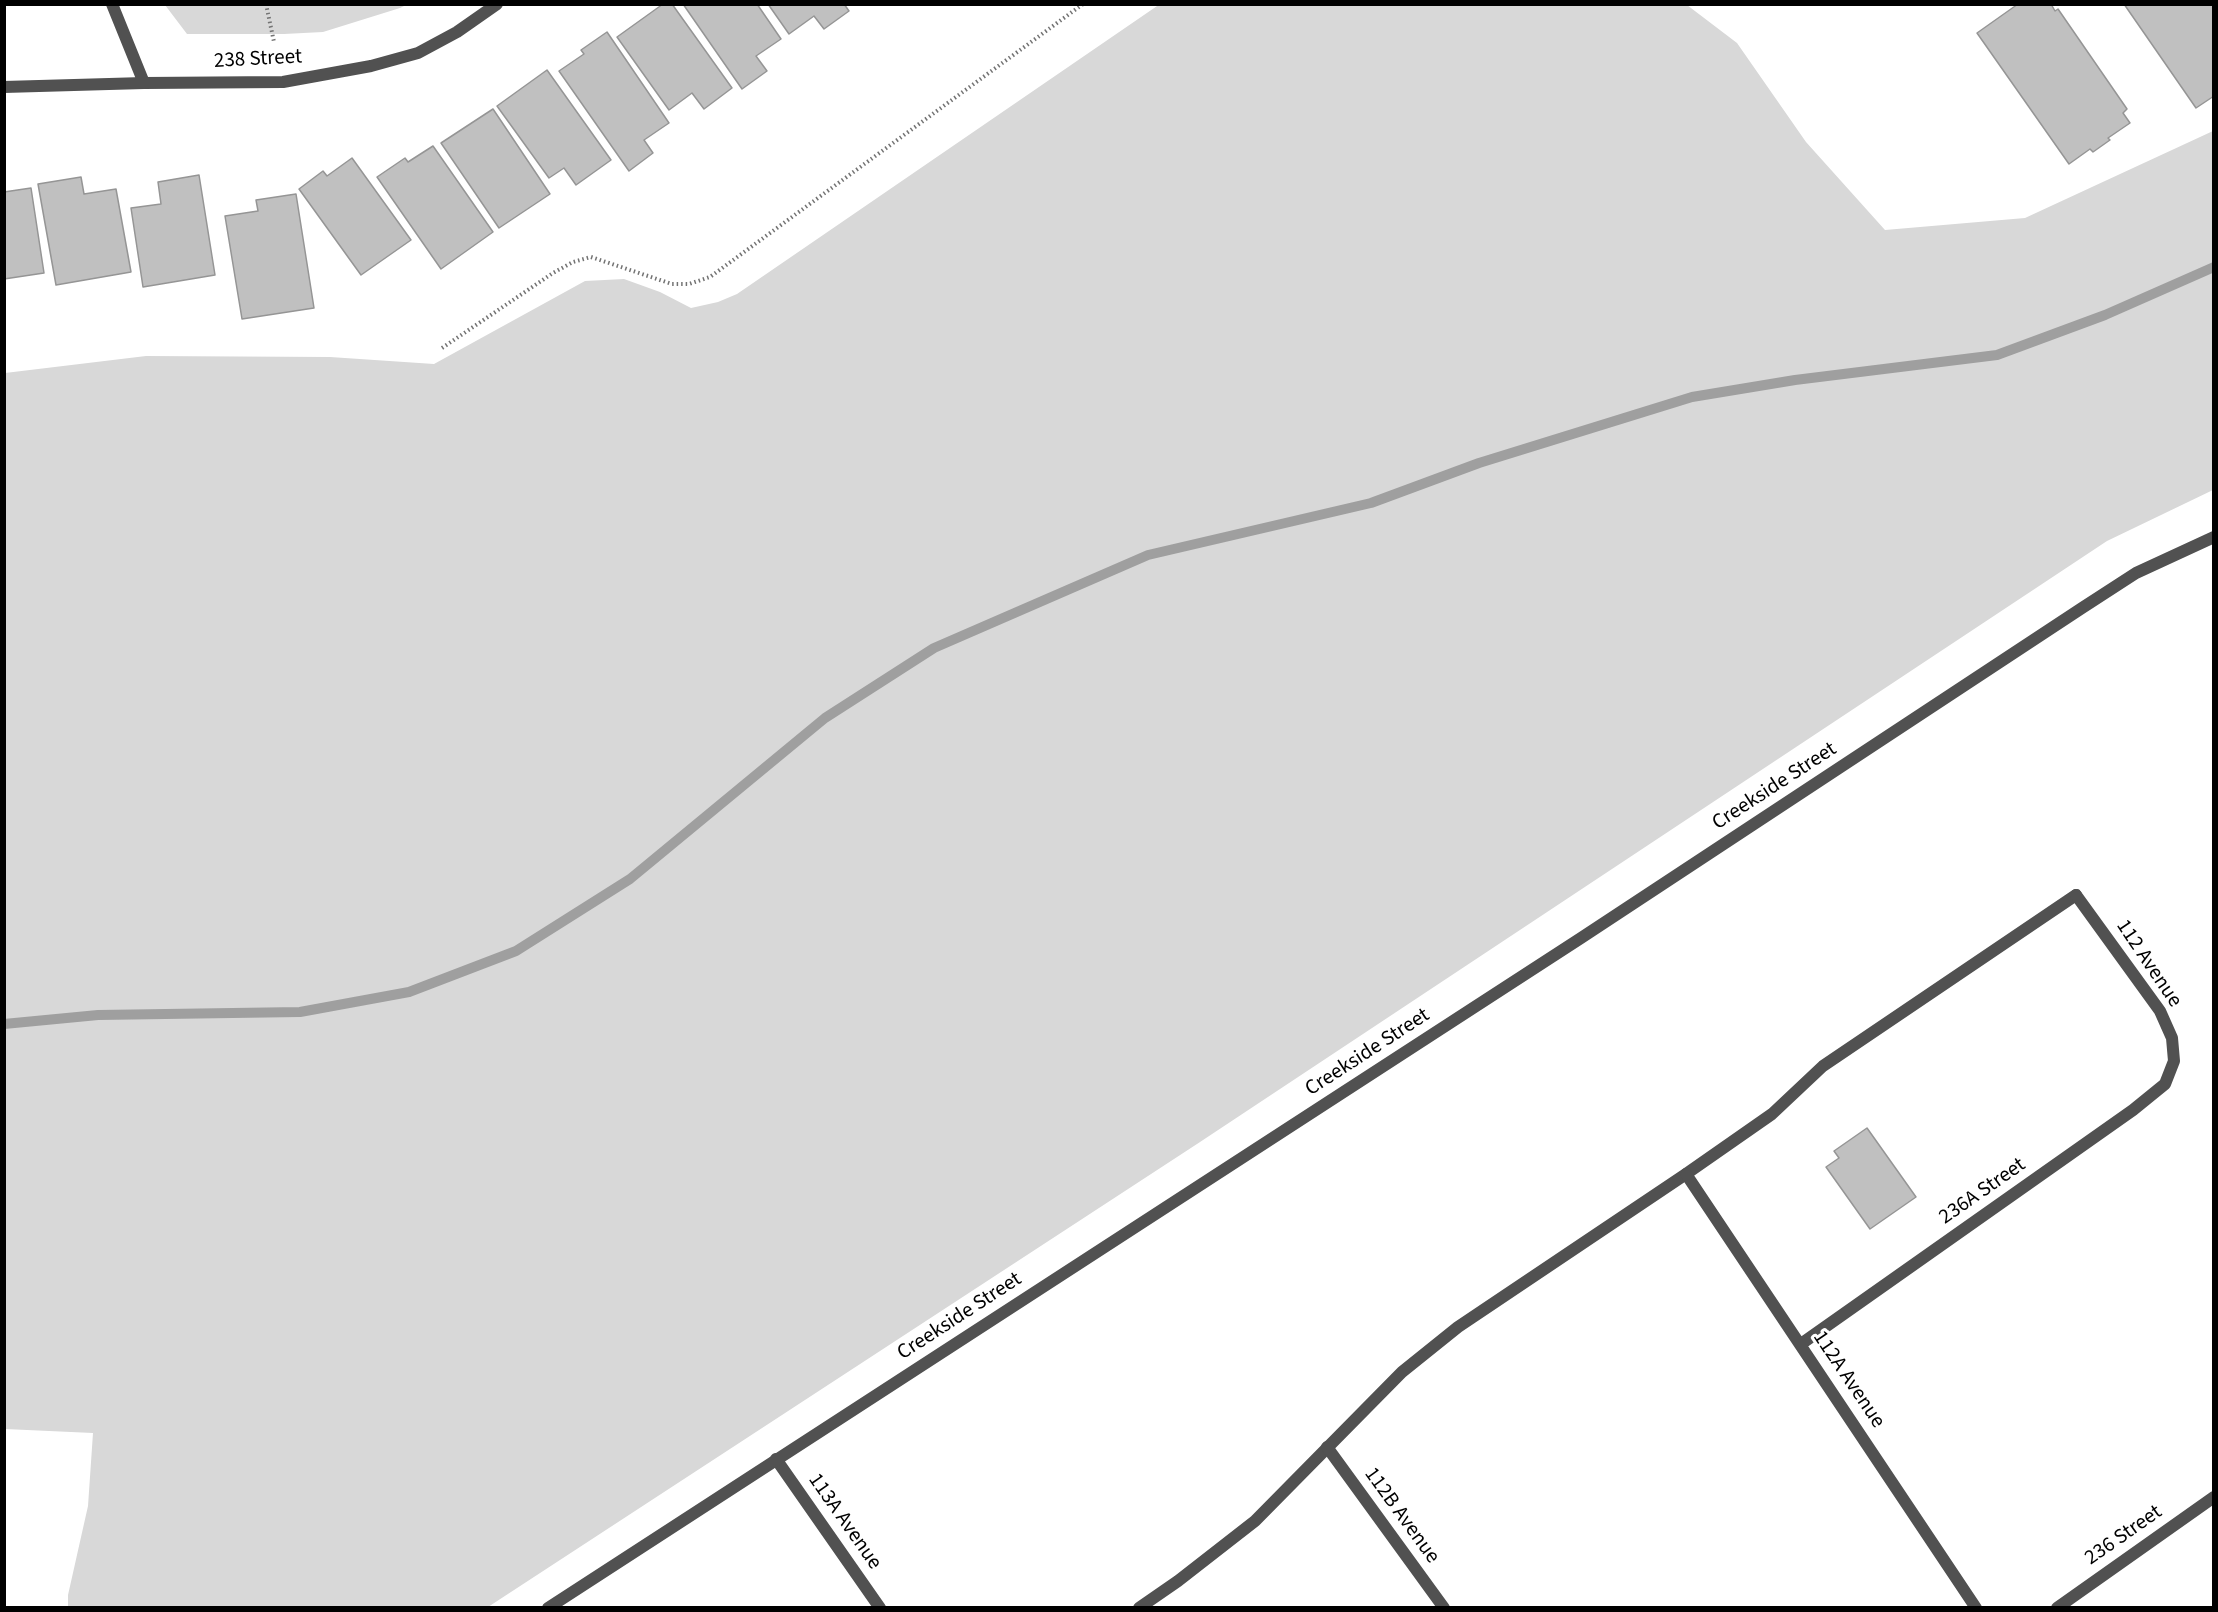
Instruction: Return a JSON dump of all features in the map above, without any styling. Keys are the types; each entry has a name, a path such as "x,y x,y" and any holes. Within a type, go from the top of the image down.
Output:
{"street":[{"path":"112,4 144,83"},
{"name":"238 Street","path":"4,87 283,82 370,66 418,52 457,32 497,4"},
{"name":"Creekside Street","path":"548,1608 1581,938 2136,573 2214,537"},
{"name":"112 Avenue","path":"1686,1174 1772,1114 1823,1066 2076,895 2160,1011 2172,1038 2174,1061"},
{"name":"236A Street","path":"1801,1344 2133,1110 2166,1084 2174,1061"},
{"path":"1139,1608 1255,1521 1402,1372 1458,1327 1686,1174"},
{"name":"112A Avenue","path":"1686,1174 1976,1608"},
{"name":"112B Avenue","path":"1327,1447 1444,1608"},
{"name":"113A Avenue","path":"776,1459 880,1608"},
{"name":"236 Street","path":"2057,1608 2214,1497"}],"path":[{"path":"266,4 274,42"},
{"path":"442,348 553,273 573,262 591,257 672,284 689,284 710,277 1083,4"}],"shaded area":[{"path":"1160,4 1687,5 1737,43 1806,142 1885,230 2025,218 2213,131 2213,490 2107,541 1197,1144 488,1607 68,1607 68,1595 88,1506 93,1433 5,1429 5,373 146,356 330,357 434,364 585,281 624,279 660,292 691,308 718,302 737,294"},
{"path":"165,5 406,5 323,32 187,34"}],"building":[{"path":"663,4 672,4 732,88 704,109 692,93 669,110 617,37"},
{"path":"683,4 757,4 781,39 756,56 767,71 742,89"},
{"path":"768,4 844,4 849,11 824,29 814,16 789,34"},
{"path":"2018,4 2051,4 2055,11 2058,9 2127,109 2123,113 2130,123 2093,152 2090,149 2069,164 1977,33"},
{"path":"2124,4 2214,4 2214,96 2196,108"},
{"path":"607,32 669,123 644,140 653,153 629,171 559,71 584,54 581,50"},
{"path":"547,70 611,160 576,185 564,168 549,178 497,106"},
{"path":"493,109 550,194 499,228 441,143"},
{"path":"433,146 493,232 441,269 377,177 405,158 408,162"},
{"path":"352,158 411,240 361,275 299,189 323,171 327,176"},
{"path":"199,175 215,275 143,287 131,208 161,204 158,182"},
{"path":"81,177 84,194 116,189 131,272 56,285 38,184"},
{"path":"31,188 44,273 4,279 4,192"},
{"path":"296,194 314,308 242,319 225,216 258,211 256,200"},
{"path":"1867,1128 1916,1197 1870,1229 1826,1167 1839,1158 1834,1151"}],"waterway":[{"path":"4,1024 98,1015 300,1012 409,992 516,951 630,879 825,718 934,648 1148,555 1371,503 1479,463 1692,397 1795,380 1997,355 2105,315 2214,267"}]}
